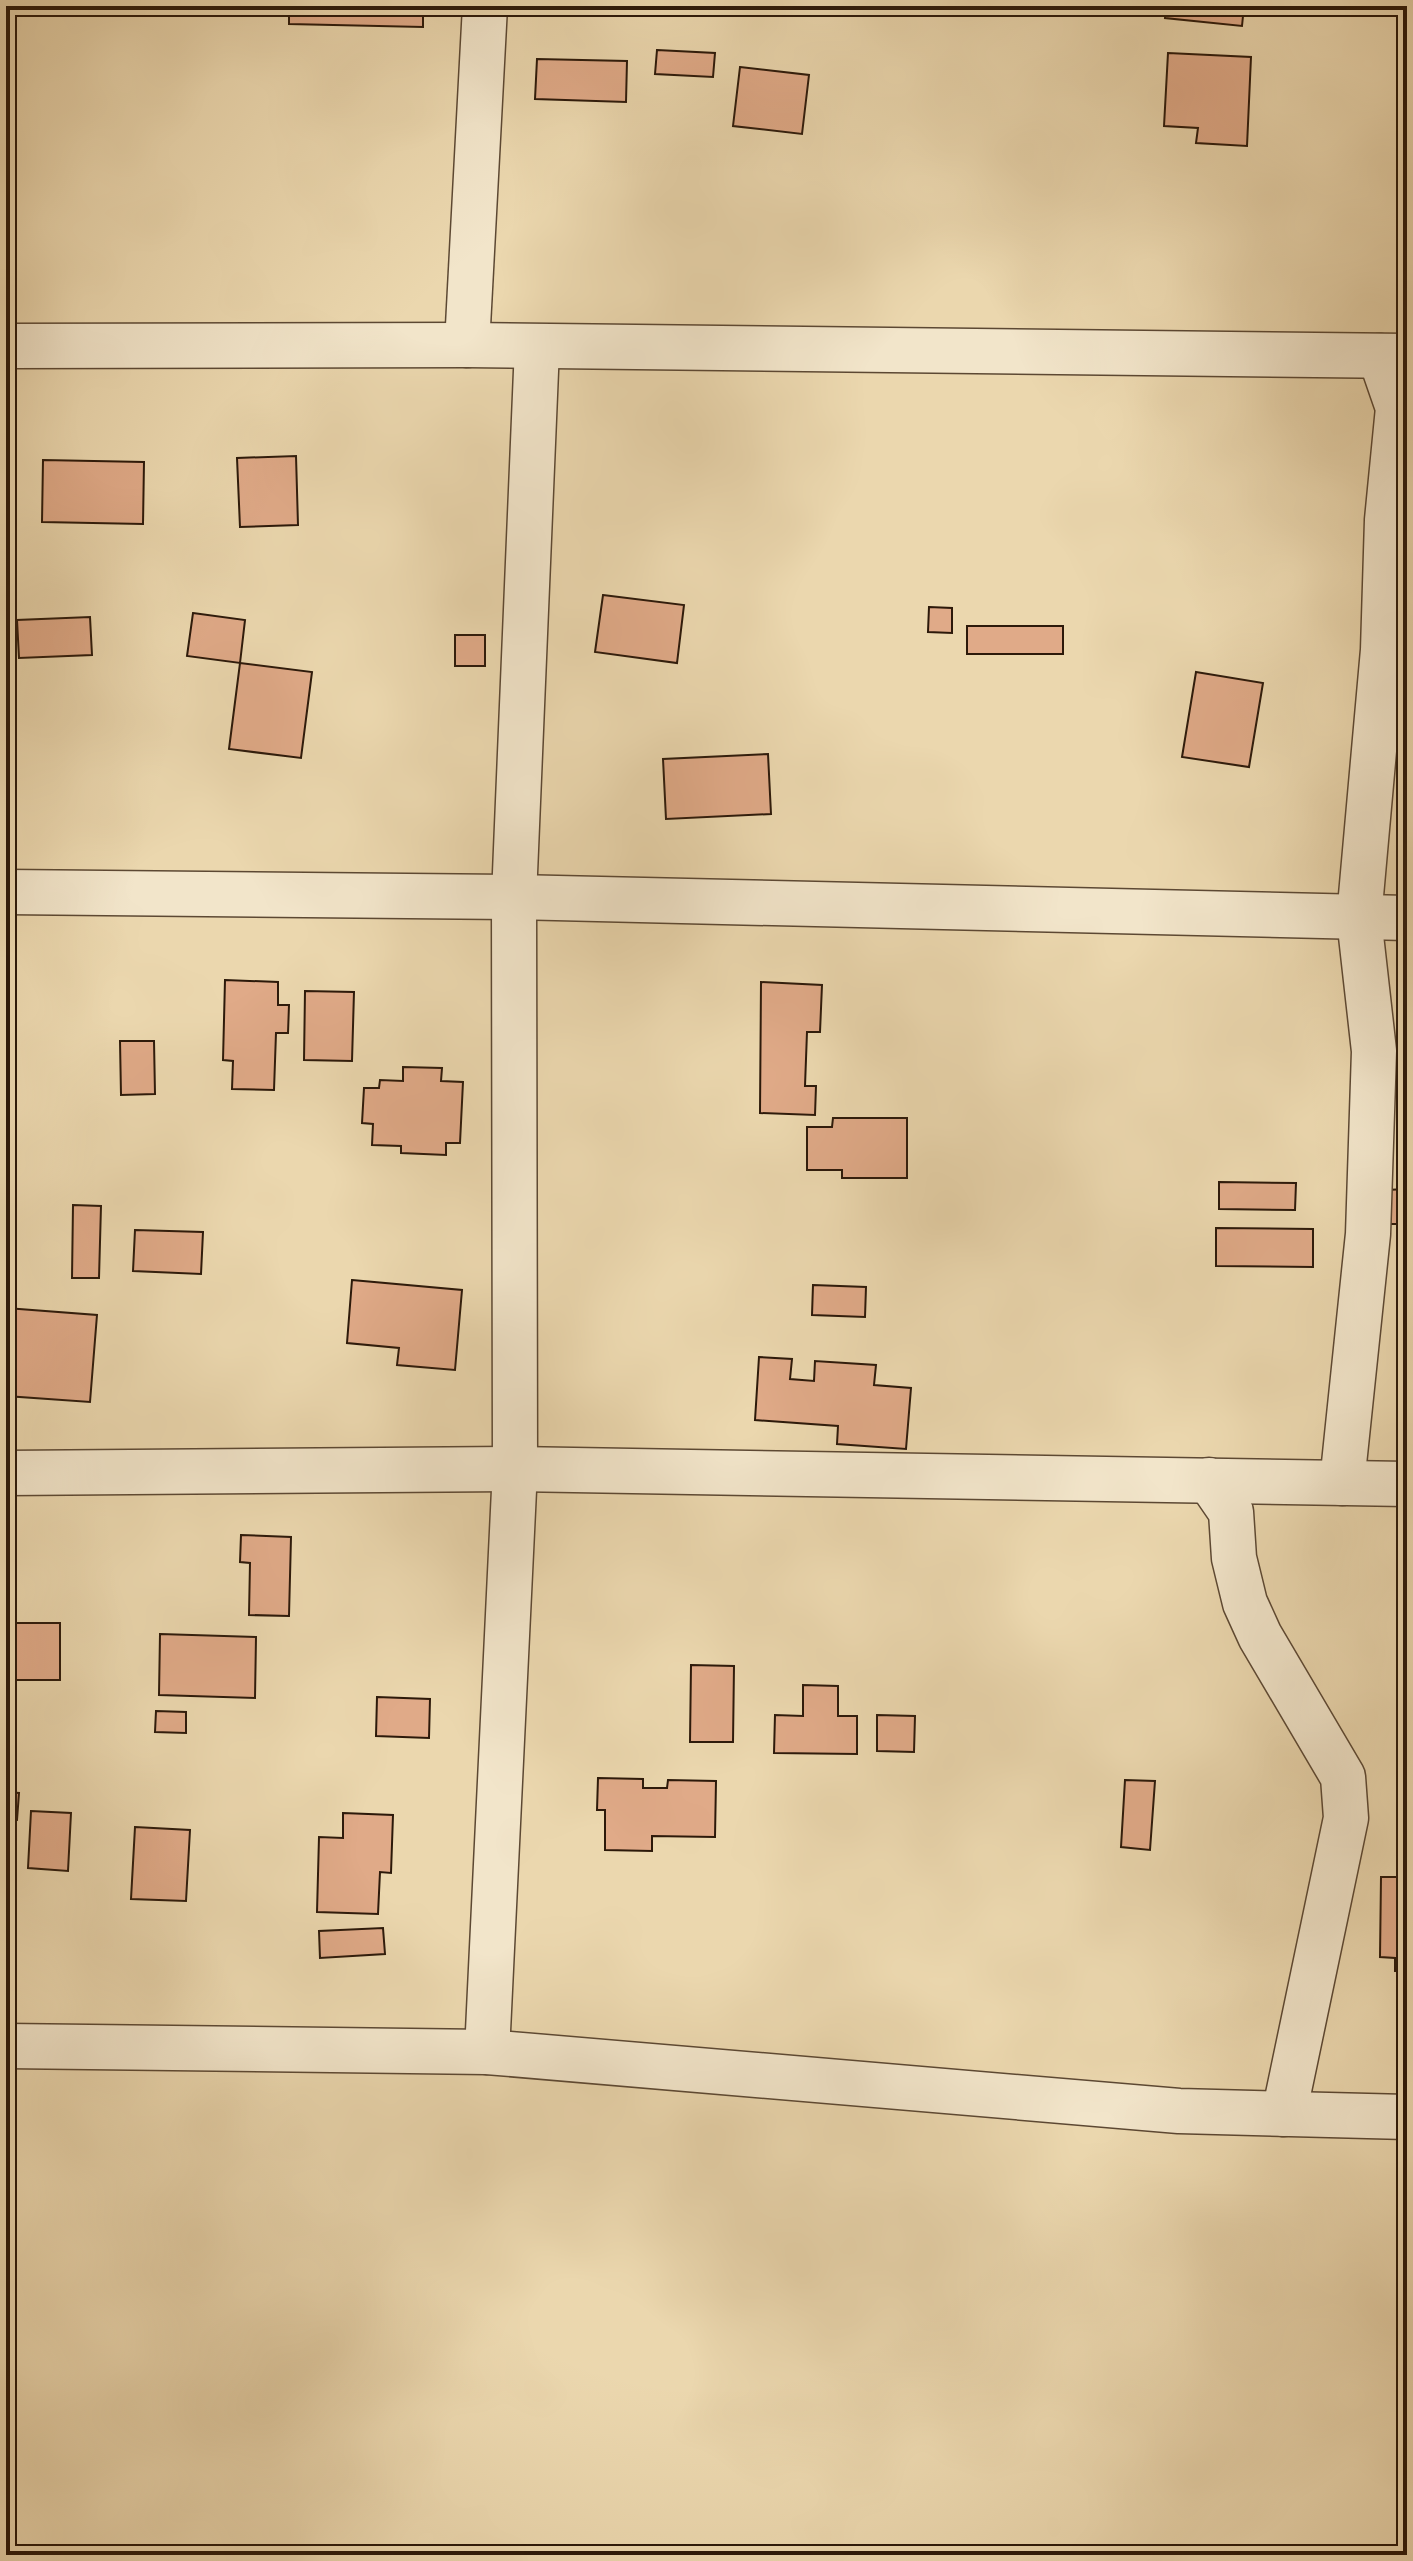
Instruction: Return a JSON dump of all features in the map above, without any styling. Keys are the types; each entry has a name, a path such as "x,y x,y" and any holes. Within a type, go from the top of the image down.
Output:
{"street":[{"path":"467,345 485,6"},
{"path":"6,346 467,345 1394,356 1398,408 1387,520 1383,650 1359,918 1374,1051 1369,1204 1342,1483"},
{"path":"487,2052 515,1469 514,897 537,347"},
{"path":"6,892 514,897 1407,918"},
{"path":"6,1473 515,1469 1407,1484"},
{"path":"1209,1480 1231,1512 1234,1558 1245,1603 1260,1636 1343,1777 1346,1818 1284,2114"},
{"path":"6,2046 487,2052 1179,2111 1407,2117"}],"building":[{"path":"129,6 208,6 208,9"},
{"path":"289,6 423,6 423,27 289,24"},
{"path":"1166,6 1244,6 1242,26 1165,18"},
{"path":"657,50 715,53 713,77 655,74"},
{"path":"6,51 14,52 11,90 6,90"},
{"path":"1168,53 1251,57 1247,146 1196,143 1198,128 1164,126"},
{"path":"537,59 627,61 626,102 535,99"},
{"path":"740,67 809,75 802,134 733,126"},
{"path":"296,456 298,525 240,527 237,458"},
{"path":"43,460 144,462 143,524 42,522"},
{"path":"603,595 684,605 677,663 595,652"},
{"path":"929,607 952,608 952,633 928,632"},
{"path":"193,613 245,620 240,663 187,656"},
{"path":"90,617 92,655 19,658 17,620"},
{"path":"967,626 1063,626 1063,654 967,654"},
{"path":"455,635 485,635 485,666 455,666"},
{"path":"240,663 312,672 301,758 229,749"},
{"path":"1196,672 1263,683 1249,767 1182,757"},
{"path":"768,754 771,814 666,819 663,759"},
{"path":"225,980 278,982 278,1005 289,1005 288,1033 276,1033 274,1090 232,1089 233,1061 223,1060"},
{"path":"761,982 822,985 820,1032 807,1032 805,1086 816,1086 815,1115 760,1113"},
{"path":"305,991 354,992 352,1061 304,1060"},
{"path":"120,1041 154,1041 155,1094 121,1095"},
{"path":"403,1067 442,1068 441,1081 463,1082 460,1143 446,1143 446,1155 401,1153 401,1146 372,1145 373,1124 362,1123 364,1088 379,1088 380,1080 403,1081"},
{"path":"833,1118 907,1118 907,1178 842,1178 842,1170 807,1170 807,1127 832,1127"},
{"path":"6,1129 11,1129 11,1169 6,1169"},
{"path":"1219,1182 1296,1183 1295,1210 1219,1209"},
{"path":"1407,1189 1407,1224 1388,1224 1386,1190"},
{"path":"73,1205 101,1206 99,1278 72,1278"},
{"path":"1216,1228 1313,1229 1313,1267 1216,1266"},
{"path":"135,1230 203,1232 201,1274 133,1271"},
{"path":"352,1280 462,1290 455,1370 397,1365 399,1348 347,1343"},
{"path":"813,1285 866,1287 865,1317 812,1315"},
{"path":"6,1308 97,1315 90,1402 6,1396"},
{"path":"759,1357 792,1359 790,1379 814,1381 815,1361 876,1365 874,1385 911,1388 906,1449 837,1444 838,1426 755,1420"},
{"path":"241,1535 291,1537 289,1616 249,1615 250,1563 240,1562"},
{"path":"6,1623 60,1623 60,1680 6,1680"},
{"path":"160,1634 256,1637 255,1698 159,1695"},
{"path":"691,1665 734,1666 733,1742 690,1742"},
{"path":"803,1685 838,1686 838,1716 857,1716 857,1754 774,1753 775,1715 803,1716"},
{"path":"377,1697 430,1699 429,1738 376,1736"},
{"path":"156,1711 186,1712 186,1733 155,1732"},
{"path":"877,1715 915,1716 914,1752 877,1751"},
{"path":"598,1778 643,1779 643,1788 667,1788 668,1780 716,1781 715,1837 652,1836 652,1851 605,1850 605,1810 597,1810"},
{"path":"1125,1780 1155,1781 1150,1850 1121,1847"},
{"path":"6,1792 19,1793 17,1820 6,1819"},
{"path":"31,1811 71,1813 68,1871 28,1868"},
{"path":"343,1813 393,1815 391,1873 380,1872 378,1914 317,1912 319,1837 343,1838"},
{"path":"135,1827 190,1830 186,1901 131,1899"},
{"path":"1381,1877 1407,1877 1407,1971 1395,1971 1395,1958 1380,1957"},
{"path":"383,1928 385,1954 320,1958 319,1931"}]}
